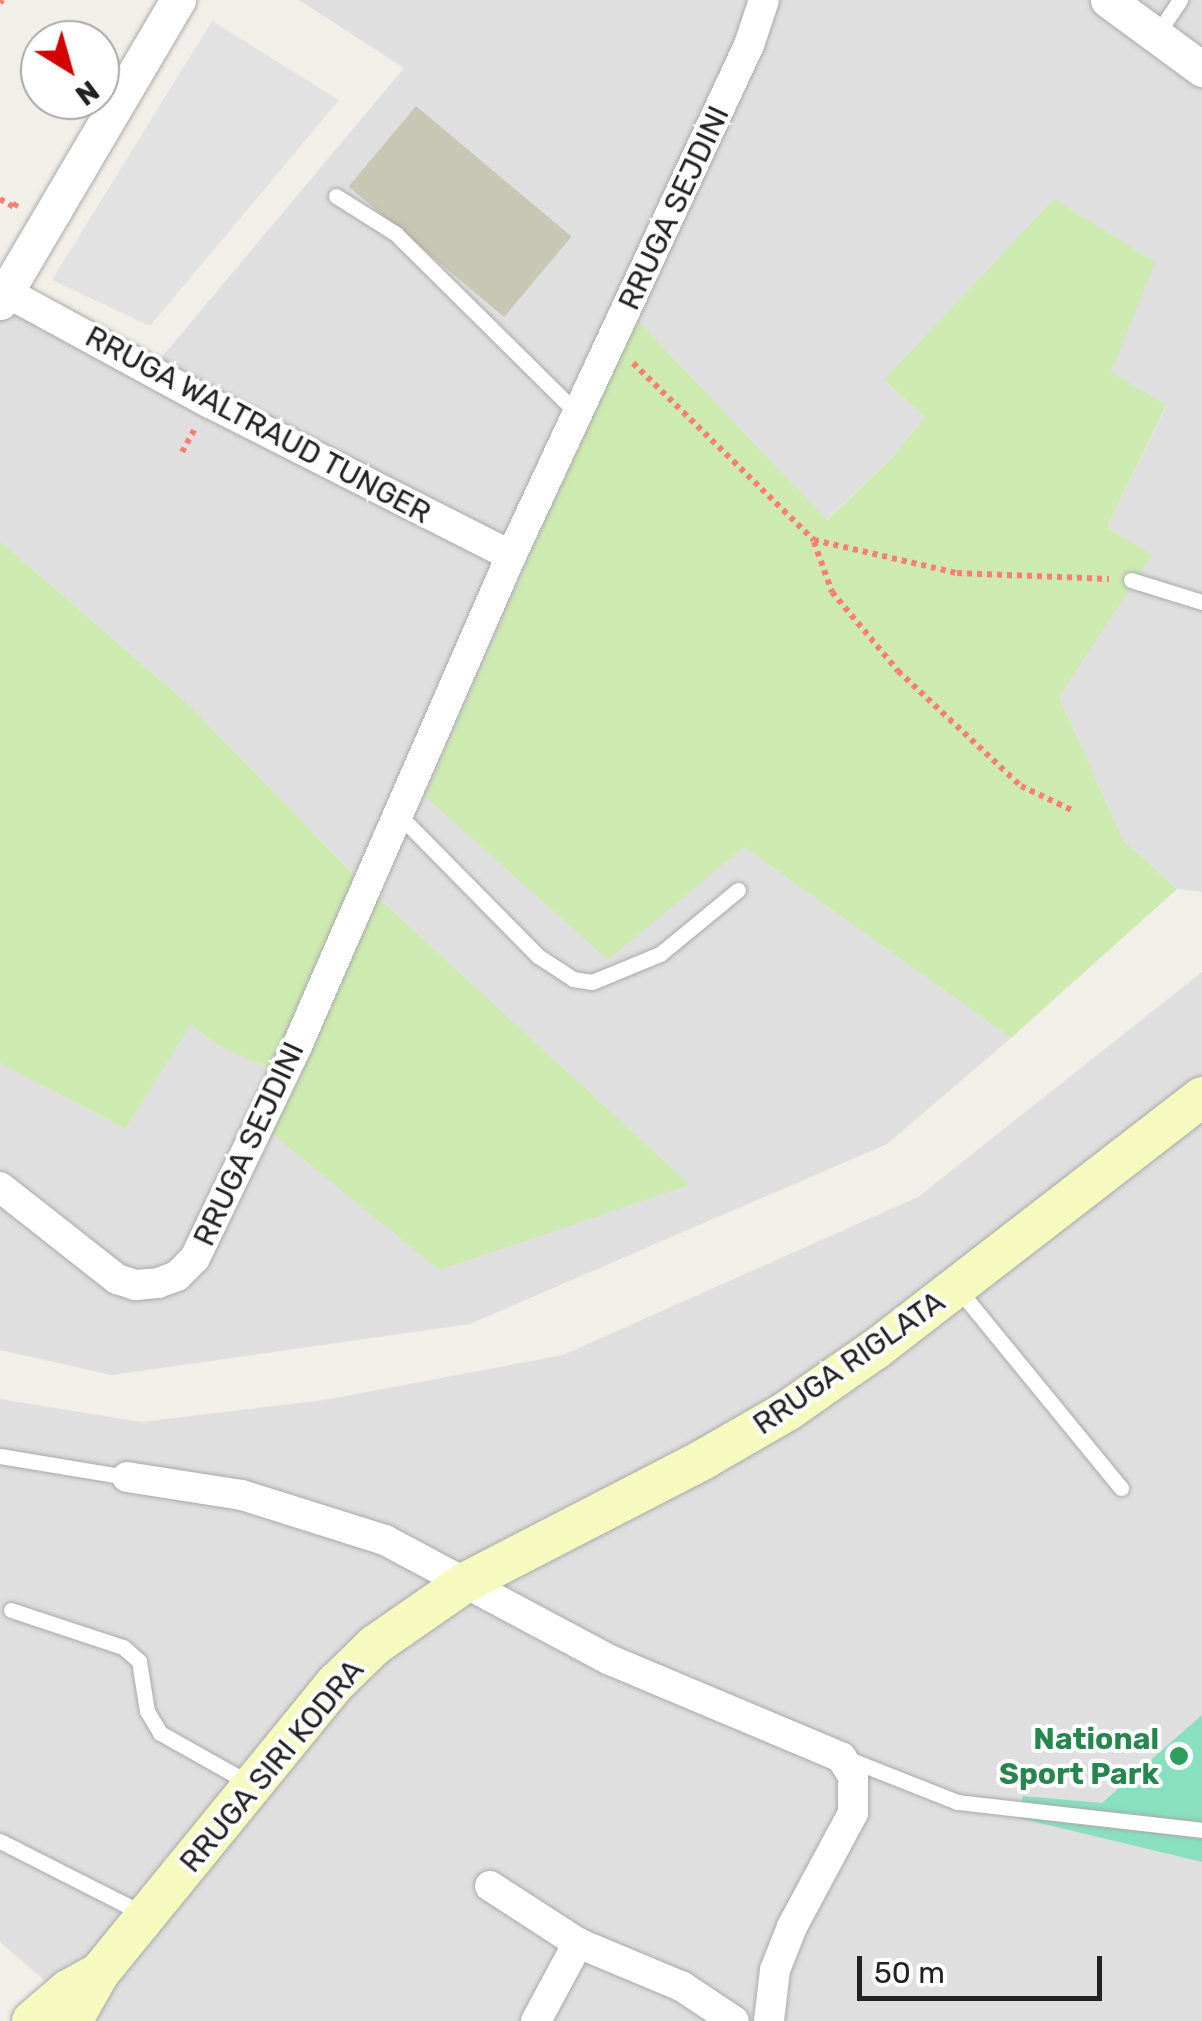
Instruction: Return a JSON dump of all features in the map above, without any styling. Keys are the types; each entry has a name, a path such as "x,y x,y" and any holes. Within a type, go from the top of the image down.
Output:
{"main road":[{"name":"RRUGA RIGLATA","path":"466,1582 704,1459 787,1411 956,1287 1202,1097"},
{"name":"RRUGA SIRI KODRA","path":"72,2021 100,1972 336,1683 375,1645 466,1582"},
{"name":"RRUGA SIRI KODRA","path":"32,2021 68,1990 100,1972"}],"street":[{"path":"3,297 178,0"},
{"name":"RRUGA SEJDINI","path":"0,1188 117,1278 136,1285 177,1276 195,1258 288,1064 511,556 749,45 764,0"},
{"path":"1108,0 1202,69"},
{"name":"RRUGA WALTRAUD TUNGER","path":"3,297 511,556"},
{"path":"127,1477 242,1495 320,1516 385,1540 610,1660 841,1756 853,1776 853,1812 780,1956 769,2021"},
{"path":"490,1886 578,1943 683,1987 734,2021"},
{"path":"536,2021 578,1943"}],"lane":[{"path":"1156,36 1180,0"},
{"path":"336,196 396,234 578,414"},
{"path":"1130,580 1202,602"},
{"path":"397,813 538,956 573,978 592,982 660,954 738,890"},
{"path":"956,1287 1122,1488"},
{"path":"0,1456 127,1477"},
{"path":"10,1610 123,1646 139,1661 145,1675 147,1711 160,1733 252,1785"},
{"path":"841,1756 957,1802 1202,1830"},
{"path":"0,1841 148,1916"}],"path":[{"path":"612,343 814,540 832,592 898,671 1021,786 1074,811"},
{"path":"814,540 957,573 1130,580"}],"shaded area":[{"path":"299,0 1202,0 1202,892 1177,889 1123,840 1059,697 1151,556 1107,527 1166,406 884,380 925,417 891,459 826,520 636,319 744,847 1011,1038 887,1144 470,1324 111,1375 0,1350 0,1063 125,1129 190,1023 217,1045 296,1080 439,1270 689,1185 357,878 187,703 0,541 0,302 151,370 404,68"},
{"path":"212,21 339,100 150,326 52,280"},
{"path":"416,106 572,236 504,317 349,186"},
{"path":"1202,972 1202,2021 92,2021 0,1942 0,1399 141,1422 324,1400 563,1355 918,1197"}],"green space":[{"path":"1054,199 1155,262 1111,372 1166,405 1107,527 1152,555 1059,697 1123,840 1177,889 1011,1038 744,847 608,960 425,796 635,318 827,520 891,459 925,417 884,380"},
{"path":"0,541 187,703 357,878 690,1185 439,1270 270,1132 295,1080 217,1045 191,1024 125,1129 0,1063"},
{"name":"National Sport Park","path":"1202,1715 1202,1862 1019,1818 1023,1796 1102,1803"}],"place":[{"name":"National Sport Park","path":"1179,1756"}]}
